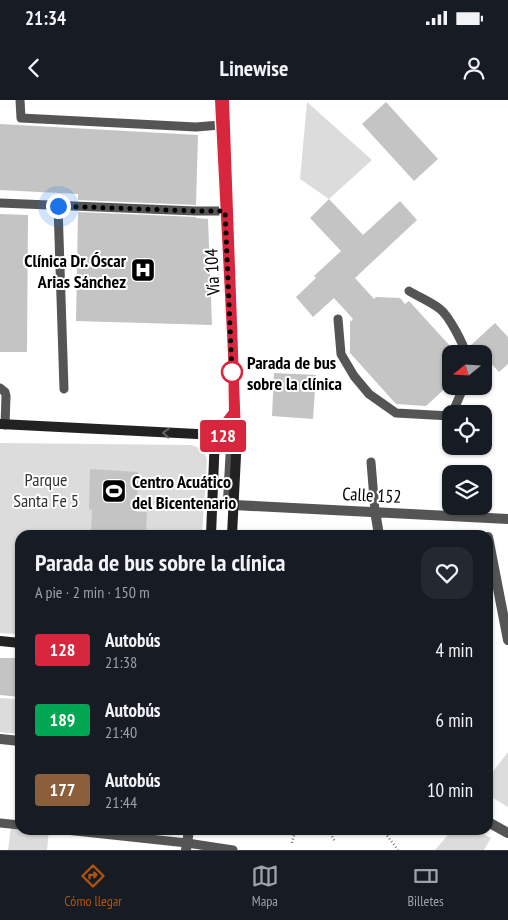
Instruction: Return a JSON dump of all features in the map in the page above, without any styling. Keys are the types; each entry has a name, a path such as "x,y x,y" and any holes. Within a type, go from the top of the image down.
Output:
{"main road":[{"name":"Vía 104","path":"219,100 232,353 233,412"},
{"name":"Vía 104","path":"225,100 234,436 232,530"},
{"path":"211,530 215,435 233,412"},
{"path":"2,425 234,436"},
{"path":"0,641 15,642"}],"street":[{"path":"233,412 234,436"},
{"name":"Calle 152","path":"234,505 508,519"},
{"path":"375,511 378,530"},
{"path":"484,517 486,530"},
{"path":"493,565 507,634"},
{"path":"0,739 15,740"},
{"path":"493,825 508,834"}],"lane":[{"path":"20,100 21,118 196,127 220,125"},
{"path":"0,203 225,211"},
{"path":"58,206 64,389"},
{"path":"409,291 441,310 463,345"},
{"path":"338,319 341,354 354,376 369,394 396,412 442,415"},
{"path":"0,388 6,396 2,425"},
{"path":"371,462 375,511"},
{"path":"0,823 15,824"},
{"path":"101,835 186,847 233,850"}],"path":[{"path":"292,843 294,835"},
{"path":"332,835 335,842"},
{"path":"387,835 398,850"}],"green space":[{"path":"307,102 372,160 329,199 300,179"},
{"name":"Parque Santa Fe 5","path":"0,443 191,445 202,450 207,460 202,530 15,530 15,634 0,633"},
{"path":"0,698 15,699 15,734 0,732"},
{"path":"508,752 508,807 493,798 493,772"},
{"path":"11,827 15,827 15,835 48,835 47,850 8,850"},
{"path":"448,835 485,835 491,838 484,850 435,850"}],"building":[{"path":"386,102 438,159 414,181 362,124"},
{"path":"0,124 198,135 196,205 78,200 78,194 0,190"},
{"path":"329,199 363,235 400,201 417,220 355,278 374,299 376,297 400,298 405,304 409,301 449,345 442,345 442,391 426,406 396,404 350,353 350,322 353,319 334,298 313,317 296,297 316,278 314,276 341,251 310,218"},
{"name":"Clínica Dr. Óscar Arias Sánchez","path":"78,212 208,219 212,325 76,321"},
{"path":"0,214 28,215 27,352 0,352"},
{"path":"495,323 508,337 508,364 499,372 492,365 492,345 471,345"},
{"path":"274,373 316,375 313,419 272,416"},
{"name":"Centro Acuático del Bicentenario","path":"90,469 138,472 137,512 147,512 146,530 91,530 92,510 89,509"},
{"path":"0,658 15,658 15,696 0,695"}],"bus line":[{"name":"128","path":"219,100 232,353 233,412 215,435 237,436 225,100"}],"place":[{"name":"Clínica Dr. Óscar Arias Sánchez","path":"143,270"},
{"name":"Parada de bus sobre la clínica","path":"232,372"},
{"name":"Centro Acuático del Bicentenario","path":"114,491"}],"route":[{"path":"58,206 225,211 232,372"}]}
